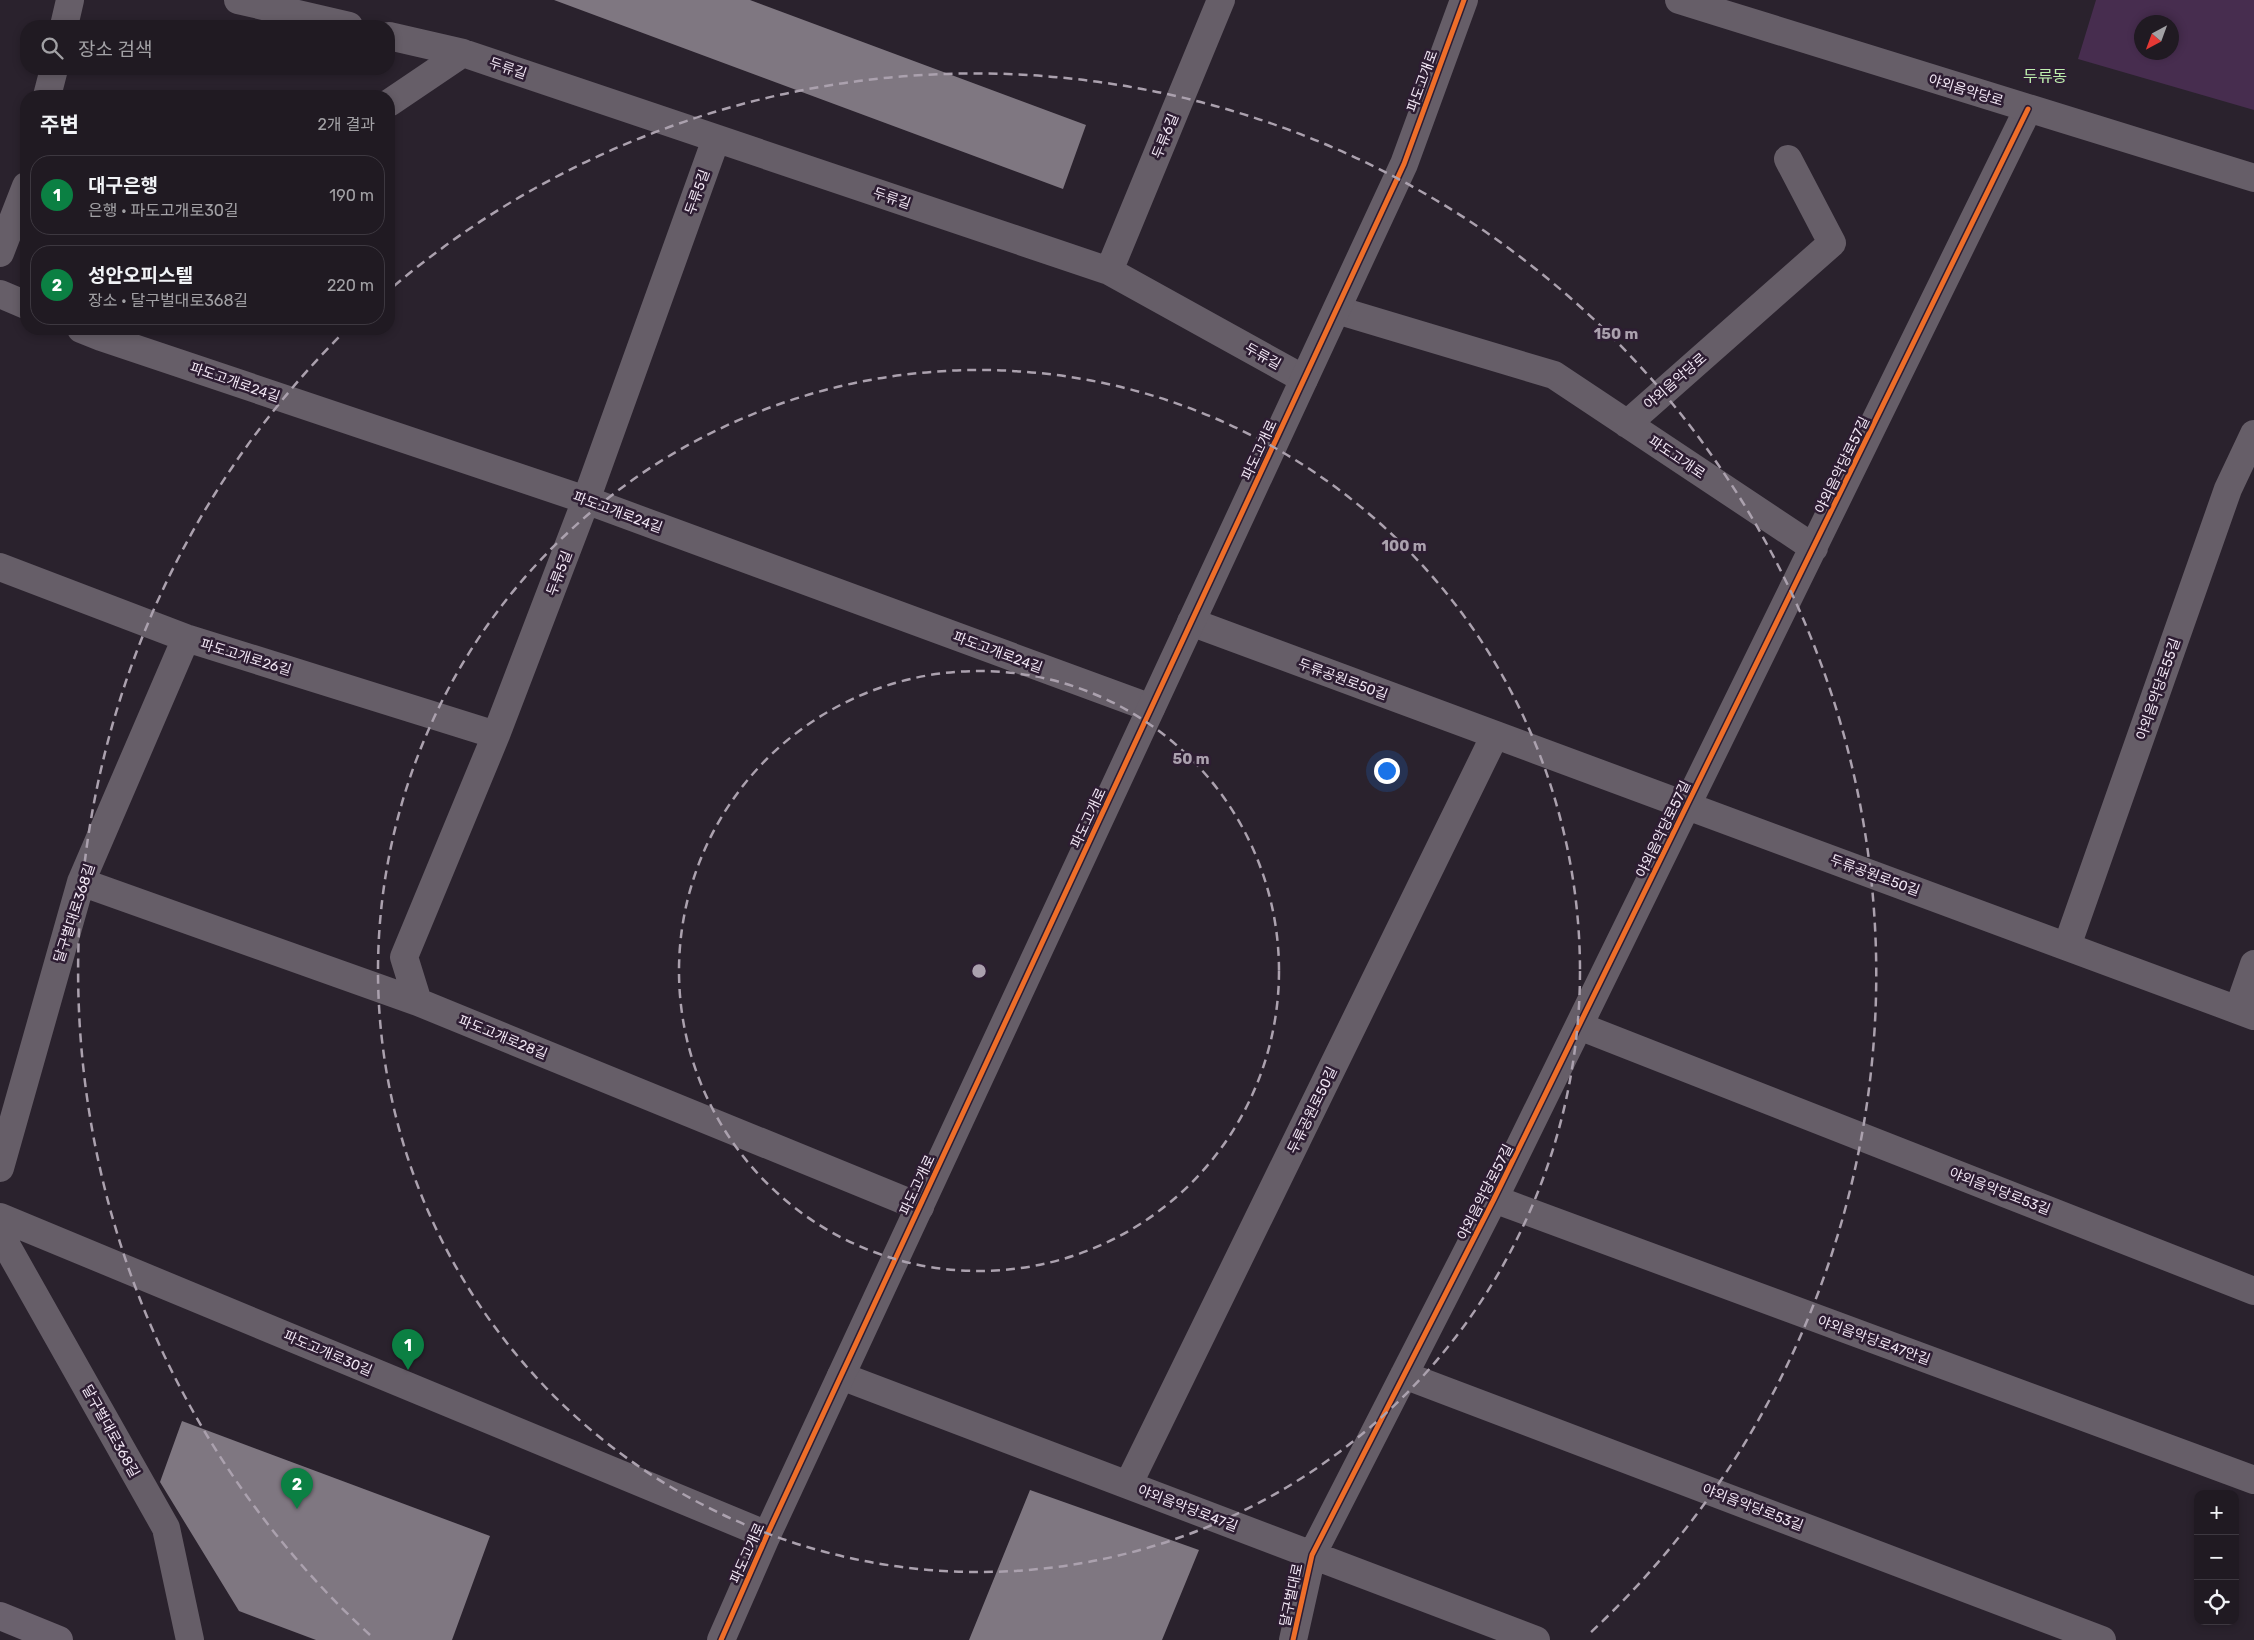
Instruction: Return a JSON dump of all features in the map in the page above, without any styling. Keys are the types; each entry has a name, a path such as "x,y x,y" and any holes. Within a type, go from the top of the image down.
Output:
{"main road":[{"path":"0,1616 59,1640"}],"street":[{"path":"65,20 70,0"},
{"path":"238,0 323,20"},
{"name":"두류6길","path":"1109,271 1220,0"},
{"name":"파도고개로","path":"721,1640 767,1535 1404,164 1464,0"},
{"name":"야외음악당로","path":"1679,0 2254,178"},
{"name":"두류길","path":"395,37 463,53 1109,271 1304,379"},
{"path":"395,99 463,53"},
{"path":"49,90 52,75"},
{"name":"야외음악당로57길","path":"1312,1555 1494,1199 2028,109"},
{"name":"두류5길","path":"418,1002 404,957 496,735 586,500 716,139"},
{"name":"야외음악당로","path":"1627,424 1832,243 1788,159"},
{"path":"0,253 19,190"},
{"path":"0,294 20,303"},
{"name":"파도고개로","path":"1337,310 1554,375 1814,548"},
{"name":"파도고개로24길","path":"94,335 586,500 1151,708"},
{"name":"야외음악당로55길","path":"2067,946 2228,489 2254,434"},
{"name":"파도고개로26길","path":"0,567 186,638 496,735"},
{"name":"두류공원로50길","path":"1191,622 2246,1013"},
{"name":"달구벌대로368길","path":"0,1168 81,882 186,638"},
{"name":"두류공원로50길","path":"1128,1485 1495,735"},
{"name":"파도고개로28길","path":"81,882 418,1002 920,1207"},
{"path":"2246,1013 2254,964"},
{"name":"야외음악당로53길","path":"1579,1026 2254,1291"},
{"name":"야외음악당로47안길","path":"1494,1199 2254,1480"},
{"name":"파도고개로30길","path":"0,1217 767,1535"},
{"name":"달구벌대로368길","path":"0,1234 166,1528 190,1640"},
{"name":"야외음악당로53길","path":"1404,1375 2102,1640"},
{"name":"야외음악당로47길","path":"841,1376 1536,1640"},
{"name":"달구벌대로","path":"1293,1640 1312,1555"}],"shaded area":[{"path":"2096,0 2254,0 2254,110 2078,59"}],"building":[{"path":"554,0 750,0 1086,125 1063,189"},
{"path":"182,1421 490,1536 452,1640 316,1640 239,1611 160,1482"},
{"path":"1030,1490 1199,1550 1162,1640 969,1640"}],"cycle path":[{"path":"721,1640 767,1535 1404,164 1464,0"},
{"path":"1293,1640 1312,1555 1494,1199 2028,109"}],"place":[{"name":"대구은행","path":"408,1370"},
{"name":"성안오피스텔","path":"297,1509"}],"district":[{"name":"두류동","path":"2045,76"}]}
